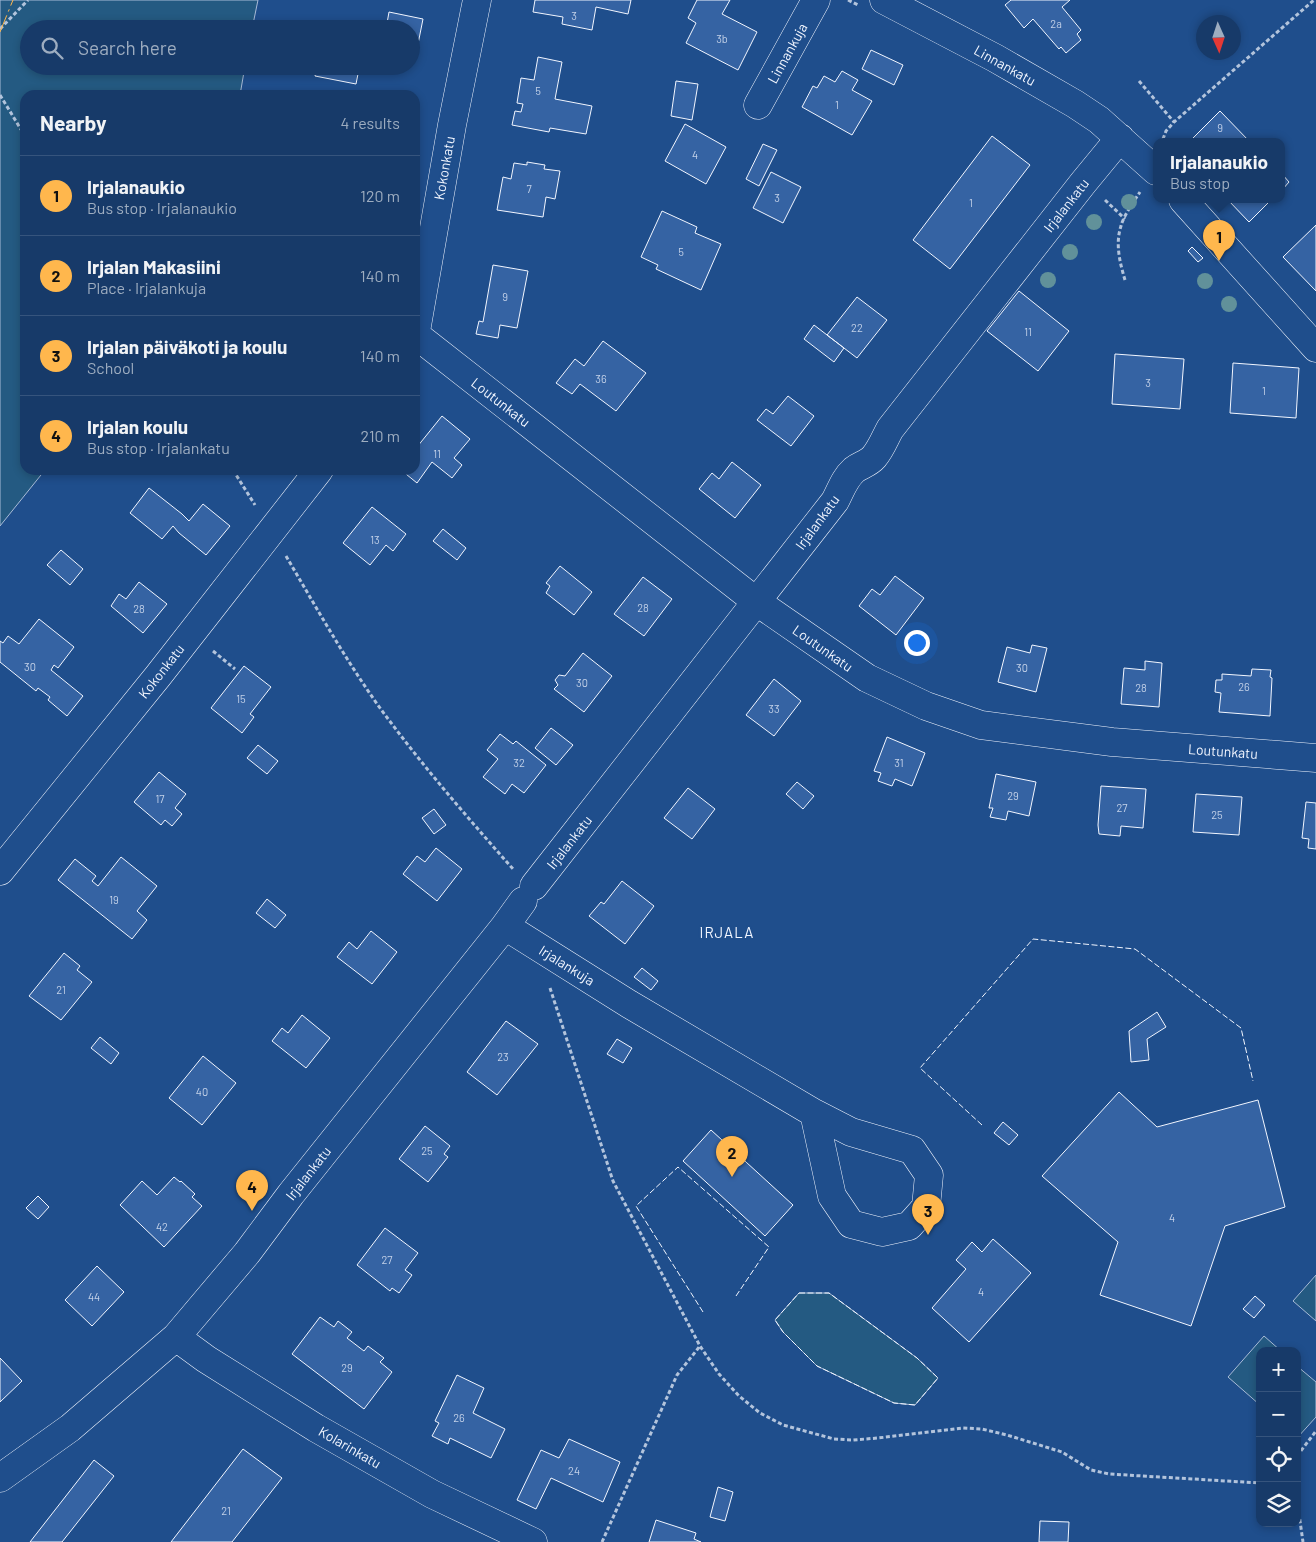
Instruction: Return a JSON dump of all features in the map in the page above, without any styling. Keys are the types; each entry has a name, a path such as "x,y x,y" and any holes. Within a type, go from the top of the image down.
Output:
{"street":[{"name":"Kokonkatu","path":"420,307 452,125 477,0"},
{"name":"Linnankuja","path":"758,106 816,0"},
{"name":"Linnankatu","path":"884,0 995,58 1099,120 1120,138 1149,181"},
{"name":"Irjalankatu","path":"0,1478 70,1428 176,1337 247,1253 504,926 524,886 757,602 835,501 844,482 854,470 874,457 890,429 1120,138"},
{"path":"1186,203 1316,348"},
{"name":"Loutunkatu","path":"420,340 757,602 867,678 926,706 980,725 1112,742 1316,758"},
{"name":"Kokonkatu","path":"0,871 158,676 315,475"},
{"name":"Irjalankuja","path":"504,926 629,1004 814,1113 851,1132 912,1150 929,1175 926,1207 909,1226 882,1232 851,1224 832,1196 814,1113"},
{"name":"Kolarinkatu","path":"176,1337 206,1358 325,1432 432,1494 533,1542"}],"path":[{"path":"0,29 28,0"},
{"path":"1164,138 1166,131 1174,122 1314,0"},
{"path":"1139,81 1174,122"},
{"path":"0,95 20,128"},
{"path":"1125,280 1118,248 1121,226 1149,181"},
{"path":"1101,197 1124,219"},
{"path":"236,475 357,675 381,709 524,886"},
{"path":"549,954 545,969 548,982 613,1180 700,1346 718,1374 739,1396 760,1413 783,1425 834,1439 861,1439 963,1428 982,1429 1062,1452 1091,1470 1109,1474 1256,1483"},
{"path":"602,1542 677,1375 700,1346"},
{"path":"1301,1451 1316,1431"},
{"path":"1301,1524 1304,1542"}],"shaded area":[{"path":"0,0 258,0 254,20 20,20 20,75 243,75 241,90 20,90 20,475 41,475 0,526"},
{"path":"1316,1275 1316,1321 1293,1301"},
{"path":"799,1293 829,1293 917,1358 938,1378 915,1405 894,1403 817,1366 783,1332 775,1320"},
{"path":"1264,1336 1276,1347 1256,1347 1256,1402 1228,1377"},
{"path":"1301,1369 1316,1382 1316,1417 1301,1434"}],"building":[{"path":"535,0 631,0 628,14 596,7 592,30 562,24 563,17 533,12"},
{"path":"697,0 730,0 722,14 757,32 738,70 686,43 696,23 688,18"},
{"path":"1011,0 1070,0 1062,7 1081,30 1077,34 1081,40 1066,53 1061,47 1059,49 1033,19 1024,28 1005,5"},
{"path":"389,12 423,19 420,34 420,20 388,20"},
{"path":"871,50 903,65 894,85 862,69"},
{"path":"538,57 562,62 555,99 592,106 586,134 550,128 549,132 512,125 515,111 521,112 523,104 517,103 521,78 534,80"},
{"path":"842,71 858,80 852,90 872,101 852,135 802,107 813,86 817,88 824,76 835,82"},
{"path":"315,75 358,75 356,84"},
{"path":"676,81 698,84 692,120 671,116"},
{"path":"1220,111 1246,138 1193,138"},
{"path":"685,124 726,147 706,184 665,161"},
{"path":"992,136 1030,165 950,269 913,240"},
{"path":"763,144 777,150 759,186 746,179"},
{"path":"527,162 545,165 544,169 560,171 555,199 546,197 543,217 497,210 503,177 511,179 514,163 527,165"},
{"path":"771,172 801,187 783,223 753,208"},
{"path":"1285,177 1289,182 1285,187"},
{"path":"1231,203 1268,203 1249,222"},
{"path":"662,211 697,227 695,233 721,244 701,290 656,269 658,265 641,257"},
{"path":"1316,225 1316,291 1283,257"},
{"path":"1192,247 1203,258 1198,262 1188,251"},
{"path":"493,265 528,271 517,328 500,325 498,338 476,334 479,321 483,322"},
{"path":"1019,291 1069,331 1038,371 987,331"},
{"path":"857,297 887,320 857,358 827,335"},
{"path":"814,325 844,348 834,362 804,339"},
{"path":"603,341 646,373 616,411 580,384 572,394 556,383 575,359 584,366"},
{"path":"1115,354 1184,359 1180,409 1112,404"},
{"path":"1233,363 1299,368 1296,418 1230,413"},
{"path":"788,396 814,416 791,446 757,420 766,409 773,414"},
{"path":"442,416 470,439 454,458 462,465 452,478 432,462 417,483 407,475 420,475 420,443"},
{"path":"732,462 761,485 735,518 699,489 712,473 719,479"},
{"path":"149,488 189,521 203,504 230,526 206,555 173,526 162,539 130,513"},
{"path":"372,507 406,534 393,551 386,545 370,565 343,543"},
{"path":"443,529 466,548 457,560 433,541"},
{"path":"61,550 83,569 70,585 47,565"},
{"path":"560,566 592,592 574,615 546,593 550,586 546,583"},
{"path":"895,576 924,598 896,635 859,606 872,589 880,595"},
{"path":"643,577 672,599 644,636 614,614"},
{"path":"139,582 167,604 143,633 111,606 119,594 126,599"},
{"path":"39,619 74,647 58,668 54,665 51,670 83,696 67,716 48,700 50,697 38,688 36,691 0,662 0,641 3,643 8,636 19,644"},
{"path":"1032,645 1047,648 1036,692 998,682 1007,647 1030,653"},
{"path":"583,653 612,676 584,712 554,689 558,685 555,680 559,675 565,676"},
{"path":"1145,661 1162,663 1159,707 1121,704 1124,668 1145,670"},
{"path":"244,666 271,687 250,714 254,717 242,733 211,708"},
{"path":"1252,669 1271,670 1270,716 1219,712 1221,693 1215,692 1216,680 1222,680 1222,674 1251,676"},
{"path":"774,679 801,701 774,736 746,715"},
{"path":"551,728 573,745 556,765 535,748"},
{"path":"500,734 513,744 516,741 546,765 524,793 512,784 505,794 483,777 498,759 487,750"},
{"path":"887,737 925,753 912,786 895,779 892,786 878,781 881,773 874,771"},
{"path":"258,745 278,761 267,774 247,758"},
{"path":"159,772 186,794 175,808 182,814 172,826 165,820 161,825 134,802"},
{"path":"996,774 1036,782 1029,816 1008,811 1006,820 990,817 993,808 989,808"},
{"path":"797,782 814,796 803,809 786,794"},
{"path":"1101,786 1146,789 1143,828 1121,826 1120,836 1099,834"},
{"path":"688,788 715,809 692,839 664,818"},
{"path":"1196,794 1242,797 1239,835 1193,832"},
{"path":"1306,802 1316,803 1316,849 1308,848 1309,839 1302,838"},
{"path":"434,809 446,825 434,834 422,818"},
{"path":"436,848 462,869 437,901 403,874 417,856 425,862"},
{"path":"121,857 157,886 137,911 147,920 132,939 58,880 75,859 96,876 92,881 98,886"},
{"path":"622,881 654,906 625,944 589,916 601,902 604,904"},
{"path":"267,899 286,915 275,928 256,913"},
{"path":"371,931 397,952 372,984 337,957 349,942 357,949"},
{"path":"64,953 80,966 77,970 92,982 61,1020 29,996"},
{"path":"642,968 658,981 651,990 634,977"},
{"path":"1157,1012 1166,1027 1147,1039 1149,1060 1131,1062 1129,1031"},
{"path":"302,1015 330,1038 306,1068 272,1041 282,1028 288,1033"},
{"path":"506,1021 538,1044 497,1095 467,1072"},
{"path":"100,1037 119,1053 111,1064 91,1048"},
{"path":"617,1039 632,1048 623,1063 607,1054"},
{"path":"203,1056 236,1083 202,1125 169,1098"},
{"path":"1119,1092 1157,1127 1258,1100 1285,1207 1225,1226 1191,1326 1100,1295 1118,1242 1042,1176"},
{"path":"1003,1122 1018,1135 1009,1145 994,1133"},
{"path":"425,1126 450,1146 444,1154 448,1157 428,1182 399,1159"},
{"path":"711,1130 793,1205 765,1236 683,1161"},
{"path":"174,1177 195,1194 192,1197 202,1206 164,1247 120,1205 142,1181 157,1195"},
{"path":"38,1196 49,1207 38,1219 26,1208"},
{"path":"385,1228 418,1253 405,1270 412,1275 399,1293 392,1288 390,1291 357,1265"},
{"path":"993,1239 1031,1273 969,1342 932,1308 966,1269 956,1260 972,1242 982,1252"},
{"path":"97,1266 124,1292 92,1326 65,1300"},
{"path":"1255,1296 1265,1305 1254,1318 1243,1309"},
{"path":"320,1317 334,1327 338,1321 352,1332 347,1338 364,1351 368,1346 384,1358 380,1362 392,1372 364,1409 292,1354"},
{"path":"0,1358 22,1381 0,1402"},
{"path":"457,1375 484,1388 473,1413 505,1429 491,1458 450,1438 448,1444 432,1436 439,1423 435,1421"},
{"path":"569,1439 620,1462 603,1502 551,1478 536,1509 517,1500 541,1450 559,1458"},
{"path":"243,1449 282,1478 232,1542 171,1542"},
{"path":"94,1460 114,1476 62,1542 30,1542"},
{"path":"718,1487 733,1492 725,1521 710,1517"},
{"path":"656,1520 696,1533 694,1539 701,1542 649,1542"},
{"path":"1040,1521 1069,1522 1068,1542 1039,1542"}],"fence":[{"path":"982,1125 920,1068 1033,939 1135,949 1241,1028 1253,1081"},
{"path":"703,1312 636,1206 678,1167 769,1247 736,1296"},
{"path":"799,1293 829,1293 917,1358 938,1378 915,1405 894,1403 817,1366 783,1332 775,1320 799,1293"}],"power":[{"path":"0,32 13,0"}],"place":[{"name":"Irjalanaukio","path":"1219,261"},
{"name":"Irjalan Makasiini","path":"732,1177"},
{"name":"Irjalan koulu","path":"252,1211"},
{"name":"Irjalan päiväkoti ja koulu","path":"928,1235"}],"district":[{"name":"IRJALA","path":"727,932"}]}
